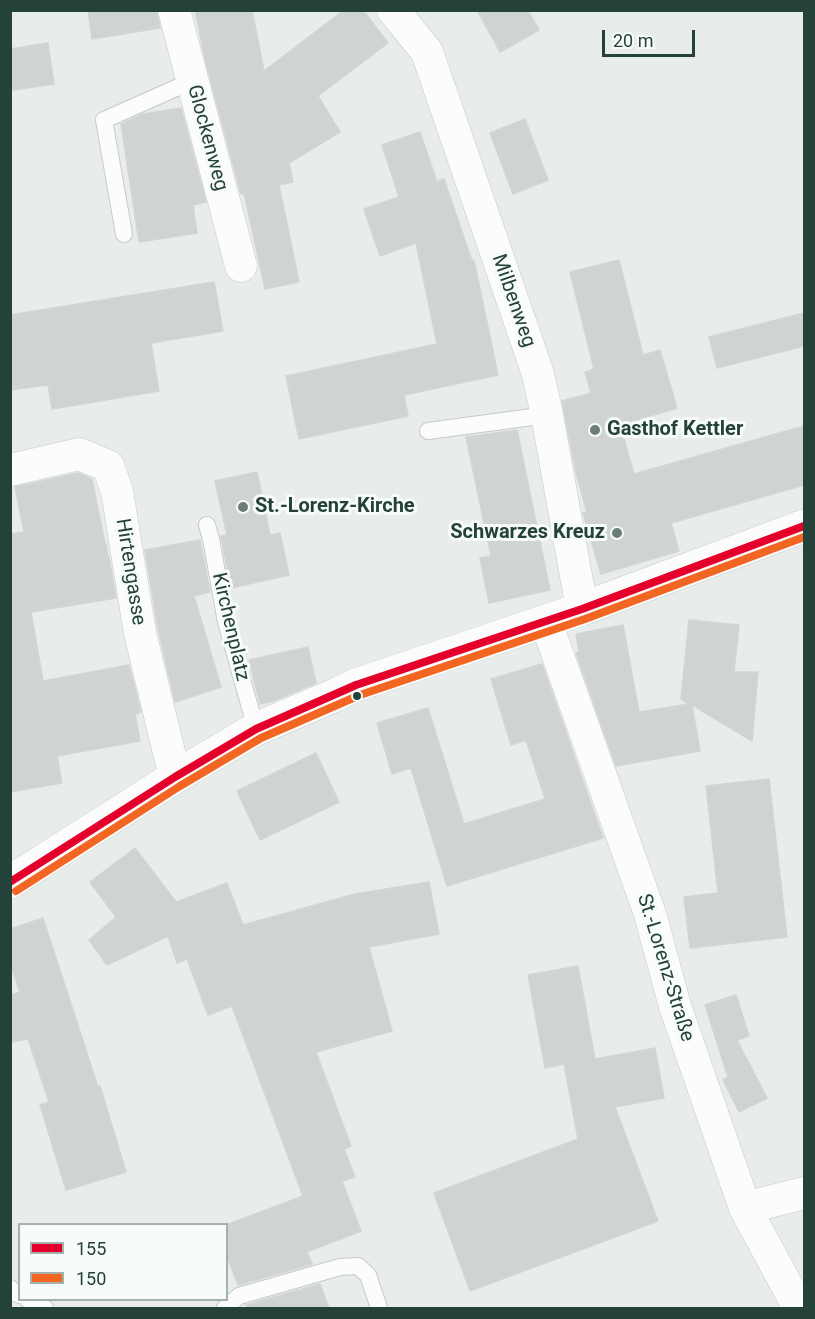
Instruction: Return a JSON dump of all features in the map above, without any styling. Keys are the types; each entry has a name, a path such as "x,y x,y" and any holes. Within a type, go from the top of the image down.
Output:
{"street":[{"name":"Glockenweg","path":"174,10 241,266"},
{"name":"Milbenweg","path":"393,10 427,52 538,374 548,415 582,609"},
{"name":"Hirtengasse","path":"10,470 79,454 108,466 117,491 140,633 175,777"},
{"path":"10,882 175,777 256,729 356,685 546,622 804,526"},
{"name":"St.-Lorenz-Straße","path":"546,622 650,914 675,1006 745,1208 799,1308"},
{"path":"745,1208 804,1192"}],"lane":[{"path":"124,234 104,120 192,81"},
{"path":"428,431 548,415"},
{"name":"Kirchenplatz","path":"207,525 226,622 256,729"},
{"path":"225,1308 239,1296 340,1267 358,1266 368,1275 379,1308"}],"building":[{"path":"88,10 157,10 160,28 92,39"},
{"path":"195,10 252,10 264,71 344,10 363,10 388,43 318,96 340,132 289,163 293,182 279,185 299,282 265,289 244,193 241,194 205,59"},
{"path":"477,10 528,10 539,30 500,52"},
{"path":"48,43 54,84 13,90 10,75 10,49"},
{"path":"181,108 206,202 193,205 197,233 139,242 121,124 143,114"},
{"path":"525,119 548,180 513,194 490,133"},
{"path":"420,132 437,182 444,179 472,261 474,260 498,375 404,395 408,416 299,439 286,376 437,344 416,243 380,256 364,209 399,197 382,145"},
{"path":"619,260 643,355 660,350 677,408 620,425 634,474 804,426 804,485 671,523 679,551 601,574 583,513 587,512 576,473 562,401 591,393 585,372 594,369 570,272"},
{"path":"214,282 223,331 151,343 159,391 52,409 48,385 10,390 10,315"},
{"path":"804,313 804,346 717,368 709,337"},
{"path":"517,430 550,590 489,603 480,558 491,556 466,437"},
{"name":"St.-Lorenz-Kirche","path":"257,472 270,535 280,533 289,575 231,588 221,536 227,535 215,481"},
{"path":"78,473 92,479 116,598 31,612 43,681 129,665 141,712 135,714 140,741 57,756 62,783 10,792 10,534 24,532 15,487"},
{"path":"200,540 210,592 194,596 221,687 175,702 158,629 145,550"},
{"path":"689,620 739,625 734,672 758,672 752,741 692,705 700,751 616,766 576,653 579,652 576,634 623,625 639,712 689,704 681,699"},
{"path":"308,647 316,683 260,704 249,660"},
{"path":"542,664 603,838 447,886 411,768 392,774 377,723 428,708 464,824 545,799 526,740 511,745 491,679"},
{"path":"316,753 339,802 260,840 237,791"},
{"path":"769,779 787,937 690,948 684,897 718,893 706,786"},
{"path":"135,848 176,902 227,883 243,925 355,894 429,882 439,934 369,947 392,1031 316,1052 351,1146 344,1149 355,1177 342,1181 361,1231 307,1252 312,1264 238,1285 228,1259 228,1224 303,1196 232,1006 208,1015 187,959 177,963 168,936 107,965 89,940 116,917 90,882"},
{"path":"43,918 98,1087 100,1086 126,1172 66,1190 40,1105 49,1102 28,1039 11,1042 11,995 20,992 10,963 10,929"},
{"path":"578,966 595,1059 655,1048 664,1098 615,1107 658,1221 470,1291 434,1193 578,1139 564,1064 545,1068 528,975"},
{"path":"736,995 749,1036 737,1040 767,1098 739,1112 723,1080 728,1077 705,1005"},
{"path":"320,1284 329,1308 247,1308 246,1305"}],"transit line":[{"name":"155","path":"10,882 175,777 256,729 356,685 582,609 804,526"},
{"name":"150","path":"16,891 180,786 261,738 360,695 585,619 804,537"}],"place":[{"name":"Gasthof Kettler","path":"595,430"},
{"name":"St.-Lorenz-Kirche","path":"243,507"},
{"name":"Schwarzes Kreuz","path":"617,533"}]}
